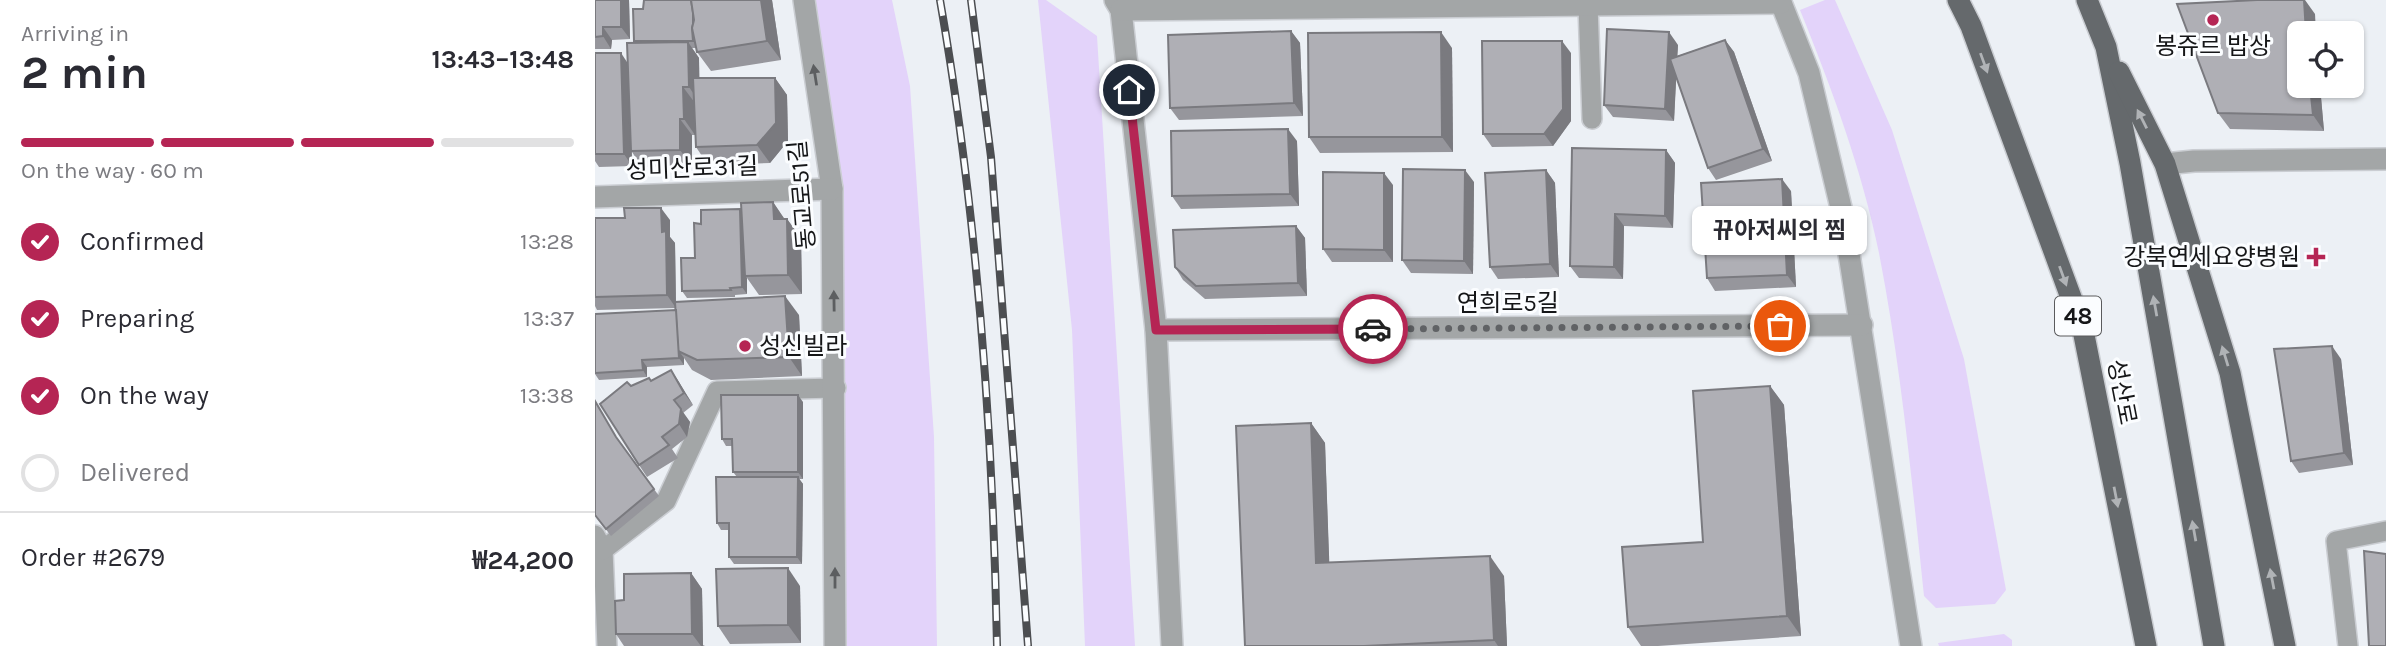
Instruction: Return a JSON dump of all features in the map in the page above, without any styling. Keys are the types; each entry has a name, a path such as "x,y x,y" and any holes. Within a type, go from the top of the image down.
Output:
{"main road":[{"name":"성산로","path":"1958,0 1971,26 2083,330 2146,646"},
{"name":"성산로","path":"2087,0 2106,47 2132,176 2214,646"},
{"path":"2106,47 2165,164 2230,373 2285,646"}],"street":[{"name":"동교로51길","path":"804,0 832,189 836,388 835,646"},
{"path":"1172,646 1156,330 1118,5 1588,5 1781,2 1809,73 1843,216 1911,646"},
{"path":"2165,164 2195,161 2386,159"},
{"name":"성미산로31길","path":"595,197 832,189"},
{"name":"연희로5길","path":"1156,330 1861,325"}],"lane":[{"path":"1588,5 1592,119"},
{"path":"607,646 599,542 666,501 717,391 836,388"},
{"path":"2348,646 2336,541 2386,531"}],"shaded area":[{"path":"807,0 892,0 910,86 934,437 937,646 836,646 836,364"},
{"path":"1038,0 1046,0 1097,36 1135,646 1085,646 1072,330"},
{"path":"1825,0 1835,0 1892,130 1964,359 2006,590 1995,604 1936,608 1924,596 1900,381 1879,253 1845,130 1800,10"},
{"path":"2004,634 2012,640 2012,646 1939,646 1938,643"}],"building":[{"path":"595,0 621,0 621,27 603,27 603,36 595,37"},
{"path":"644,0 691,0 693,41 634,41 633,9 643,9"},
{"path":"691,0 761,0 767,41 697,52 692,28 694,20"},
{"path":"2304,0 2305,21 2287,21 2287,98 2311,98 2313,115 2218,113 2177,4"},
{"path":"1607,29 1669,32 1665,109 1604,105"},
{"path":"1291,31 1294,103 1170,108 1168,35"},
{"path":"1441,32 1442,137 1309,137 1308,33"},
{"path":"1725,40 1763,149 1708,168 1670,59"},
{"path":"1482,41 1562,41 1563,109 1544,134 1483,134"},
{"path":"688,42 689,87 683,87 684,119 680,119 680,150 631,151 627,43"},
{"path":"595,53 621,53 624,154 595,154"},
{"path":"693,78 775,78 776,123 757,145 696,147"},
{"path":"1288,129 1290,194 1172,196 1171,131"},
{"path":"1572,148 1666,150 1665,216 1615,214 1614,267 1570,266"},
{"path":"1403,169 1465,170 1464,261 1402,260"},
{"path":"1546,170 1550,264 1490,267 1485,173"},
{"path":"1323,172 1384,173 1384,250 1323,249"},
{"path":"1782,179 1787,275 1707,278 1701,183"},
{"path":"773,202 774,219 787,219 788,275 745,276 741,203"},
{"path":"624,208 661,208 662,232 666,231 667,295 595,297 595,218 625,218"},
{"path":"740,209 742,287 730,288 731,290 682,291 681,258 695,258 694,223 701,224 701,210"},
{"path":"1296,226 1298,283 1196,286 1175,267 1173,230"},
{"path":"785,296 789,357 697,360 678,351 675,302"},
{"path":"676,310 679,358 642,360 643,370 595,373 595,314"},
{"path":"2332,346 2344,453 2291,461 2274,349"},
{"path":"671,370 684,393 674,400 681,409 679,424 662,437 669,445 639,465 600,404 627,382 631,386 649,378 651,381"},
{"path":"1770,386 1787,616 1628,627 1622,547 1703,542 1693,391"},
{"path":"721,395 798,395 798,472 733,472 732,439 722,439"},
{"path":"595,401 616,437 654,489 606,529 595,515"},
{"path":"1311,423 1316,563 1490,556 1494,640 1364,646 1245,646 1236,426"},
{"path":"716,477 798,477 797,557 729,557 729,523 717,523"},
{"path":"2364,551 2386,554 2386,646 2369,646"},
{"path":"788,568 788,625 718,626 716,569"},
{"path":"691,573 692,634 616,634 615,601 624,600 624,574"}],"railway":[{"path":"940,0 964,160 981,321 992,484 997,646"},
{"path":"971,0 991,157 1028,646"}],"way so far":[{"path":"1373,329 1780,326"}],"place":[{"name":"봉쥬르 밥상","path":"2213,20"},
{"name":"강북연세요양병원","path":"2316,257"},
{"name":"뀨아저씨의 찜","path":"1780,326"},
{"name":"성신빌라","path":"745,346"}],"route":[{"path":"1129,90 1156,330 1373,329"}]}
